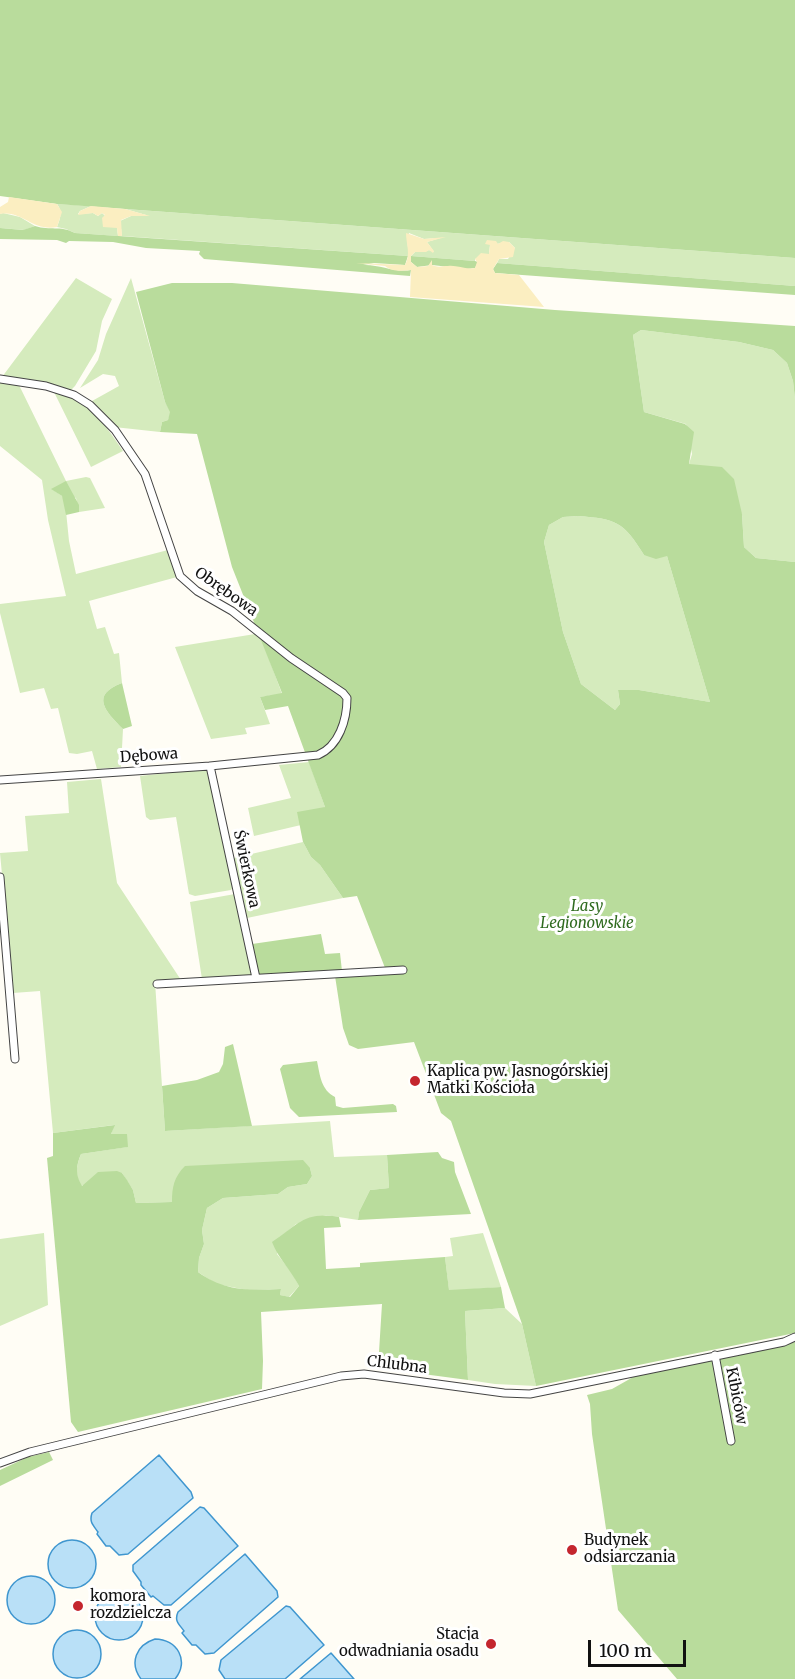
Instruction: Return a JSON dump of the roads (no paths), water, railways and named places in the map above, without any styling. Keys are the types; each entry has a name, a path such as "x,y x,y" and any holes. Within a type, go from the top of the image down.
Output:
{"street":[{"name":"Obrębowa","path":"0,380 20,381 67,392 90,405 115,430 138,461 153,495 176,568 185,582 239,616 291,658 347,698 341,732 333,744 324,752 299,757"},
{"name":"Dębowa","path":"0,780 210,766 299,757"},
{"name":"Świerkowa","path":"210,766 256,978"},
{"path":"0,877 15,1059"},
{"path":"157,984 403,970"},
{"name":"Chlubna","path":"0,1463 30,1452 341,1376 364,1374 504,1393 530,1394 784,1342 795,1337"},
{"name":"Kibiców","path":"715,1355 731,1441"}],"water":[{"path":"159,1455 191,1492 193,1498 128,1554 119,1555 110,1546 106,1546 97,1534 91,1521 92,1513"},
{"path":"200,1507 204,1508 238,1546 171,1605 164,1605 153,1596 151,1597 141,1585 133,1571 133,1565"},
{"path":"72,1540 89,1547 96,1564 89,1581 72,1588 55,1581 48,1564 55,1547"},
{"path":"245,1554 277,1591 278,1597 214,1653 205,1654 196,1645 192,1645 182,1633 184,1631 177,1620 178,1612"},
{"path":"31,1576 48,1583 55,1600 48,1617 31,1624 14,1617 7,1600 14,1583"},
{"path":"119,1592 136,1599 143,1616 136,1633 119,1640 102,1633 95,1616 102,1599"},
{"path":"286,1606 290,1607 324,1645 285,1679 225,1679 219,1670 221,1660"},
{"path":"77,1630 94,1637 101,1654 94,1671 77,1678 60,1671 53,1654 60,1637"},
{"path":"155,1639 170,1643 179,1652 181,1665 175,1679 141,1679 137,1673 136,1655 143,1646"},
{"path":"331,1653 354,1679 300,1679"}],"place":[{"name":"Kaplica pw. Jasnogórskiej Matki Kościoła","path":"415,1081"},
{"name":"Budynek odsiarczania","path":"572,1550"},
{"name":"komora rozdzielcza","path":"78,1606"},
{"name":"Stacja odwadniania osadu","path":"491,1644"}],"park label":[{"name":"Lasy Legionowskie","path":"587,916"}]}
